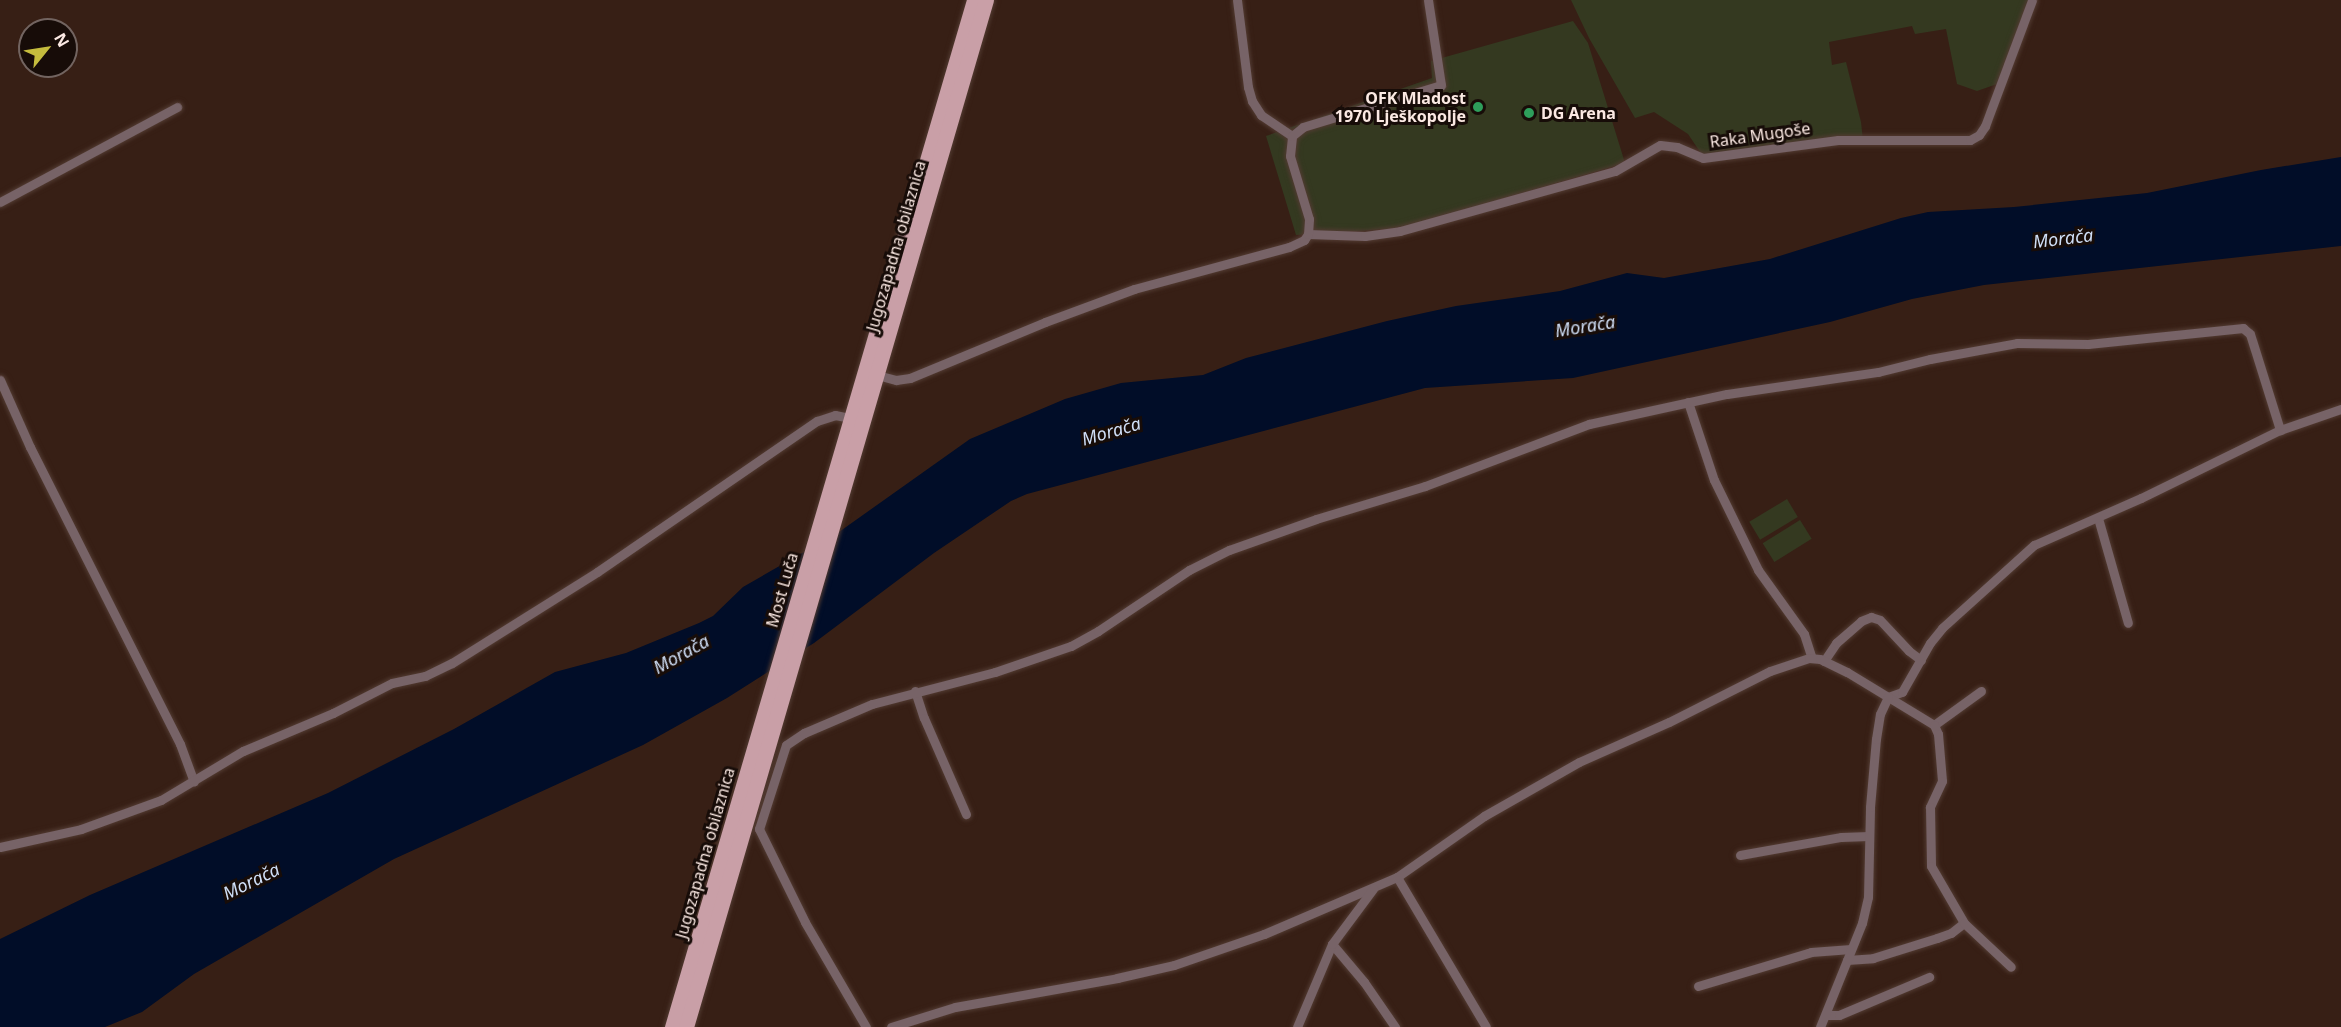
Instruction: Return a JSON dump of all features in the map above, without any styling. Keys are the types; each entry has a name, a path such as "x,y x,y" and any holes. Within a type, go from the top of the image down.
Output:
{"main road":[{"name":"Jugozapadna obilaznica","path":"833,501 851,418 974,0"},
{"name":"Jugozapadna obilaznica","path":"833,501 877,375 987,0"},
{"name":"Most Luča","path":"778,692 833,501"},
{"name":"Jugozapadna obilaznica","path":"672,1027 778,692"},
{"name":"Jugozapadna obilaznica","path":"686,1027 778,692"}],"street":[{"path":"1237,0 1252,101 1261,115 1292,136"},
{"path":"877,375 896,380 910,378 1045,322 1134,289 1290,247 1308,234 1309,219 1290,156 1292,136 1303,127 1441,85 1428,0"},
{"name":"Raka Mugoše","path":"1308,234 1365,236 1400,231 1606,174 1660,145 1677,147 1703,158 1838,140 1970,141 1979,135 1985,126 2032,0"},
{"path":"0,202 177,107"},
{"path":"866,1027 805,922 760,833 760,824 780,758 791,739 872,704 995,672 1071,646 1098,631 1189,570 1241,545 1316,519 1425,486 1589,424 1745,391 1878,372 1930,359 2017,344 2088,344 2237,327 2250,334 2280,430"},
{"path":"0,380 30,447 180,744 194,782"},
{"path":"1688,402 1714,480 1758,570 1804,634 1812,658"},
{"path":"1888,697 1900,694 1942,628 2034,545 2098,518 2280,430 2341,409"},
{"path":"0,847 81,829 123,816 161,800 243,751 333,713 392,683 424,676 452,663 597,572 817,421 835,415 851,418"},
{"path":"2098,518 2128,623"},
{"path":"1824,661 1836,643 1861,621 1871,617 1880,620 1909,651 1921,660"},
{"path":"891,1027 955,1007 1117,978 1193,960 1242,943 1397,877 1468,826 1557,774 1770,671 1800,659 1812,658 1824,661 1934,725 1938,734 1942,781 1930,807 1929,860 1936,879 1964,923 2012,967"},
{"path":"915,691 966,814"},
{"path":"1934,725 1981,691"},
{"path":"1820,1027 1847,960 1868,897 1869,836 1878,723 1888,697"},
{"path":"1740,855 1841,837 1869,836"},
{"path":"1397,877 1486,1027"},
{"path":"1297,1027 1332,944 1375,887"},
{"path":"1847,960 1860,961 1926,942 1951,933 1964,923"},
{"path":"1332,944 1364,982 1395,1027"},
{"path":"1698,986 1811,952 1851,949"},
{"path":"1826,1015 1836,1016 1929,977"}],"green space":[{"path":"1571,0 2033,0 2000,83 1977,91 1957,84 1946,29 1915,34 1912,26 1829,42 1832,65 1846,62 1861,122 1863,140 1704,158 1688,134 1654,112 1635,118 1589,38"},
{"name":"OFK Mladost 1970 Lješkopolje","path":"1573,21 1588,43 1625,163 1402,228 1296,235 1266,136 1432,78 1431,61"},
{"path":"1787,499 1798,517 1760,540 1749,522"},
{"path":"1800,520 1812,539 1774,562 1763,543"}],"water":[{"name":"Morača","path":"2341,157 2341,246 1984,285 1912,299 1830,322 1573,378 1425,388 1027,494 1011,501 934,553 814,643 727,698 643,745 394,859 194,974 142,1012 105,1027 0,1027 0,939 90,895 328,793 454,729 555,672 626,653 713,616 743,587 839,532 970,439 1065,399 1121,383 1203,375 1246,358 1387,321 1456,306 1560,291 1627,273 1664,278 1770,259 1901,218 1928,212 2014,207 2147,193 2261,170"}],"place":[{"name":"OFK Mladost 1970 Lješkopolje","path":"1478,107"},
{"name":"DG Arena","path":"1529,113"}]}
